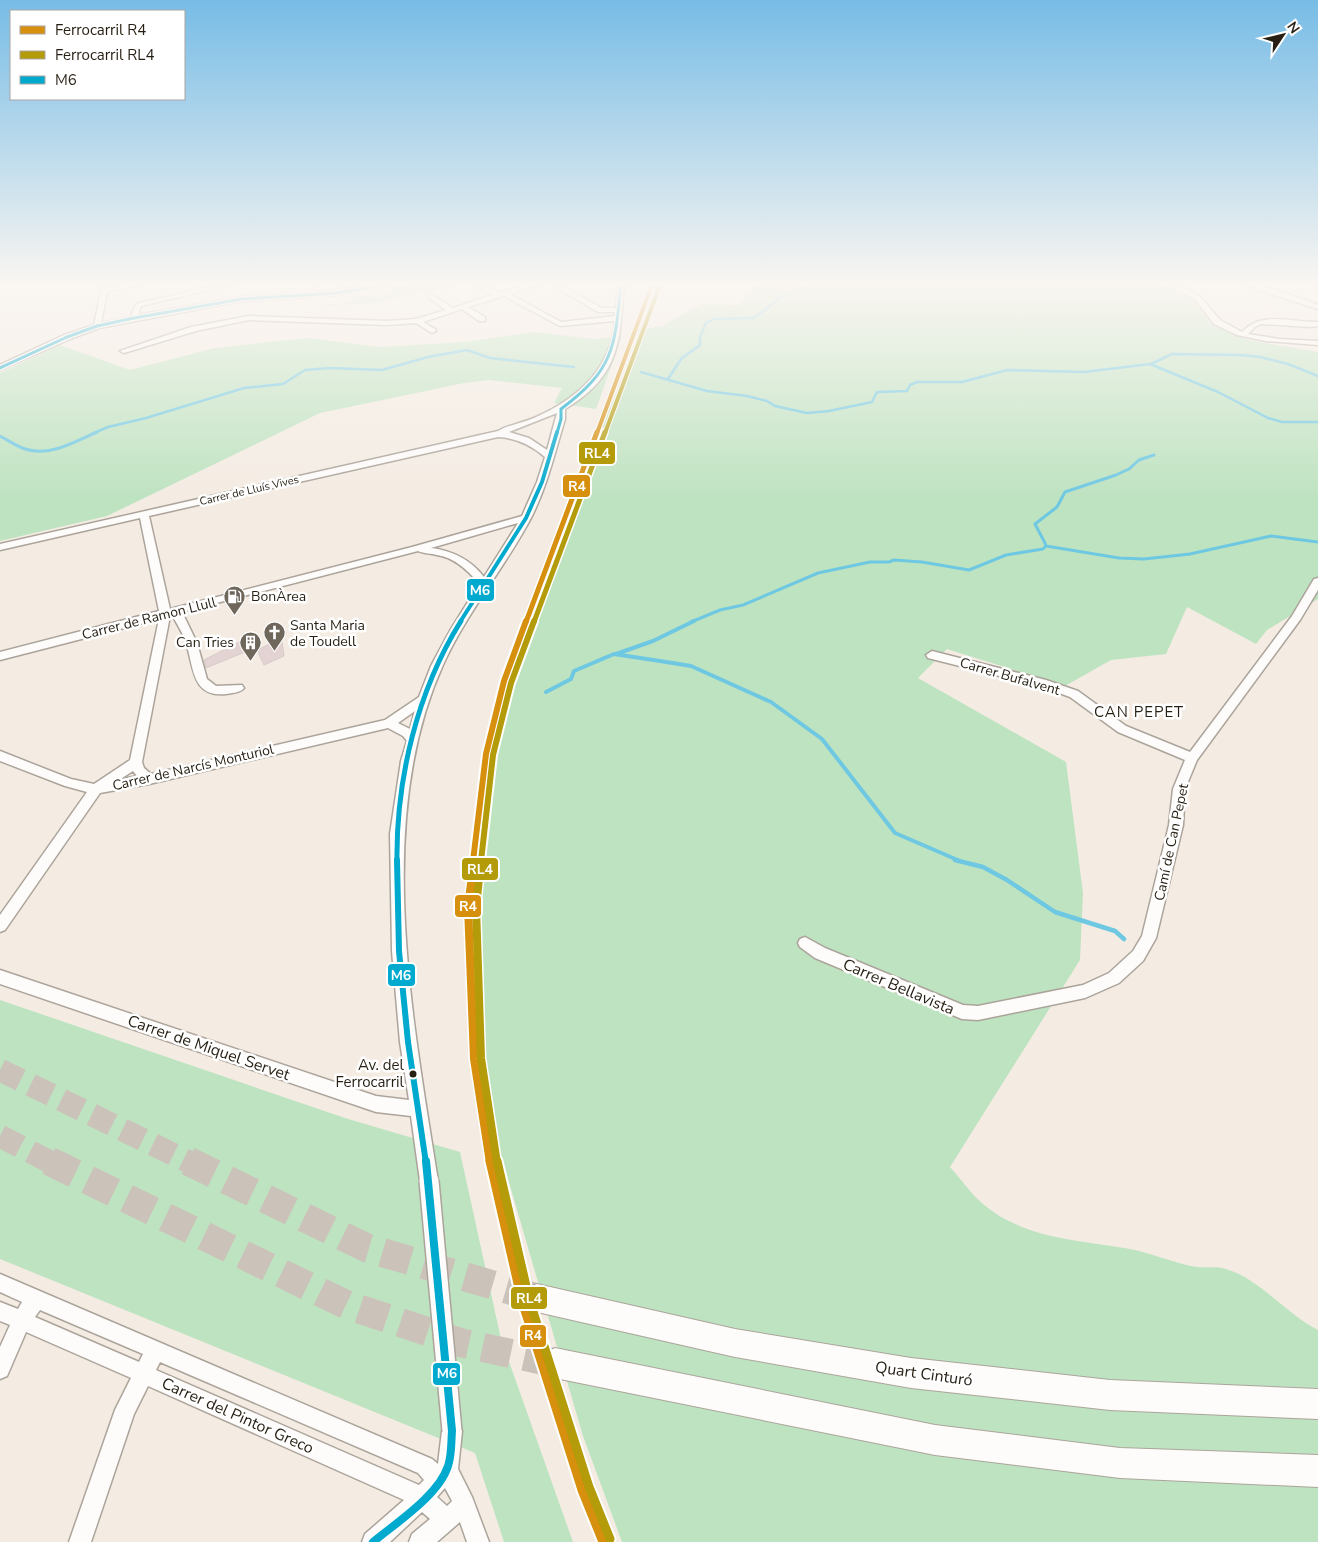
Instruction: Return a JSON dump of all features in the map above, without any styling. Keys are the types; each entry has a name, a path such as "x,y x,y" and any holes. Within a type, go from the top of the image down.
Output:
{"highway":[{"name":"Quart Cinturó","path":"537,1298 734,1343 911,1373 1110,1395 1318,1404"},
{"path":"555,1363 935,1440 1120,1463 1318,1471"}],"street":[{"path":"0,368 30,354"},
{"name":"Carrer de Lluís Vives","path":"0,547 498,434 561,409 587,390 605,366 611,354"},
{"path":"373,1542 401,1519 444,1475 452,1431 429,1182 408,1042 399,932 397,834 401,798 412,739 424,699 437,666 452,636 526,518 542,482 561,418 561,409"},
{"name":"Carrer de Lluís Vives","path":"498,434 508,434 531,441 550,456"},
{"path":"144,514 164,599 170,612 191,642 196,666 202,682 211,690 223,692 238,688"},
{"name":"Carrer de Ramon Llull","path":"0,656 414,549 526,518"},
{"path":"500,526 513,526 518,532"},
{"name":"Carrer de Ramon Llull","path":"414,549 430,550 460,559 474,568 485,585"},
{"name":"Camí de Can Pepet","path":"1085,990 1114,978 1138,956 1149,938 1176,825 1179,789 1192,758 1296,618 1318,581"},
{"path":"149,779 139,770 136,762 170,612"},
{"name":"Carrer Bufalvent","path":"932,655 1046,684 1074,694 1122,729 1192,758"},
{"name":"Carrer de Narcís Monturiol","path":"0,756 69,783 96,789 149,779 389,723 424,699"},
{"path":"389,723 407,733 412,739"},
{"path":"0,926 96,789 136,762"},
{"name":"Carrer Bellavista","path":"805,943 820,953 962,1012 978,1014 1085,990"},
{"name":"Carrer de Miquel Servet","path":"0,977 376,1104 419,1109"},
{"name":"Carrer del Pintor Greco","path":"0,1283 444,1475"},
{"path":"0,1369 22,1320 36,1298"},
{"name":"Carrer del Pintor Greco","path":"0,1311 403,1488 422,1498 447,1520"},
{"path":"80,1542 125,1410 142,1373 156,1349"},
{"path":"444,1475 472,1523"},
{"path":"420,1542 447,1520 472,1523"}],"green space":[{"path":"41,354 85,354 130,370 192,354 616,354 596,409 554,403 562,388 489,380 464,383 320,413 107,516 0,541 0,373"},
{"path":"632,354 1318,354 1318,599 1267,630 1256,644 1187,607 1166,654 1111,660 1065,686 947,649 918,678 1066,762 1083,893 1080,960 950,1167 983,1204 999,1216 1016,1225 1072,1240 1130,1249 1196,1267 1226,1269 1250,1280 1295,1315 1318,1330 1318,1542 622,1542 583,1436 498,1145 480,1017 477,923 482,832 509,700 534,619 567,533 606,418"},
{"path":"0,1000 345,1118 460,1152 501,1339 573,1542 504,1542 475,1453 0,1259"}],"building":[{"path":"247,638 257,647 206,668 204,660"},
{"path":"282,642 284,656 264,665 257,650 272,643"}],"waterway":[{"path":"94,433 108,427 146,418 244,388 283,384 305,370 330,368 382,370 445,354"},
{"path":"478,354 490,358 574,367"},
{"path":"668,379 681,359 688,354"},
{"path":"1151,364 1172,354 1239,355 1260,357 1288,364 1318,376"},
{"path":"641,372 707,391 747,396 767,401 775,406 807,413 829,411 872,402 877,392 907,391 910,385 917,382 962,382 1007,370 1084,372 1150,364 1218,392 1268,418 1282,422 1318,422"},
{"path":"0,436 25,449 44,451 71,444 97,432"},
{"path":"1046,546 1035,524 1057,507 1065,492 1116,475 1129,469 1139,460 1154,455"},
{"path":"1046,546 1119,558 1144,559 1190,554 1271,536 1318,542"},
{"path":"691,622 720,610 743,605 818,573 870,562 889,562 894,560 922,562 969,570 1006,555 1043,549 1046,546"},
{"path":"616,654 653,641 694,621"},
{"path":"546,692 571,679 574,671 614,654 691,666 771,702 822,739 895,833 960,861"},
{"path":"955,860 983,867 1007,880 1055,912 1115,931 1124,939"}],"tunnel":[{"path":"0,1070 191,1163"},
{"path":"0,1136 52,1163"},
{"path":"49,1161 347,1305 462,1343 555,1363"},
{"path":"188,1161 367,1248 537,1298"}],"rail line":[{"name":"R4","path":"603,1542 582,1490 522,1301 489,1158 474,1059 468,907 486,754 504,681 626,354"},
{"name":"RL4","path":"610,1539 589,1487 529,1299 496,1157 481,1058 476,907 493,755 511,683 634,354"}],"transit line":[{"name":"M6","path":"0,368 30,354"},
{"name":"M6","path":"561,409 593,382 603,369 610,354"},
{"name":"M6","path":"373,1542 425,1498 442,1478 450,1460 452,1431 429,1181 408,1042 399,951 397,834 407,761 424,699 437,666 456,629 526,518 542,482 561,419 561,409"}],"place":[{"name":"BonÀrea","path":"235,615"},
{"name":"Santa Maria de Toudell","path":"274,652"},
{"name":"Can Tries","path":"250,661"},
{"name":"Av. del Ferrocarril","path":"413,1074"}],"district":[{"name":"CAN PEPET","path":"1139,712"}]}
